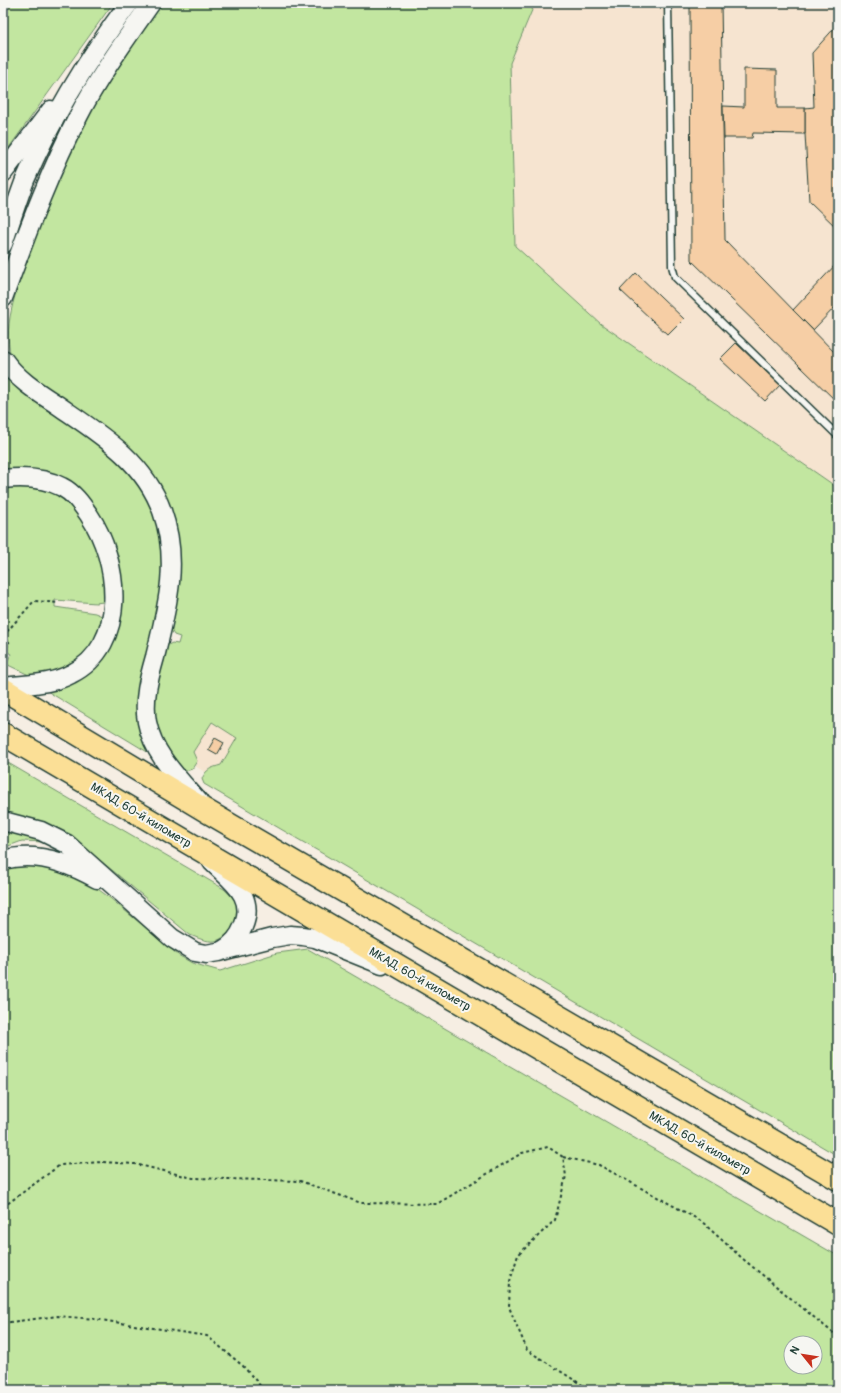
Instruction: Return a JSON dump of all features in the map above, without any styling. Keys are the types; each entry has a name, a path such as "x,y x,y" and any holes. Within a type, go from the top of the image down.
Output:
{"highway":[{"path":"3,688 208,812 838,1179"},
{"name":"МКАД, 60-й километр","path":"3,734 838,1224"}],"main road":[{"path":"3,244 29,173 59,110 90,59 128,3"},
{"path":"3,298 46,185 79,114 127,37 152,3"},
{"path":"3,173 90,59"},
{"path":"3,359 20,379 114,445 137,467 155,494 168,529 172,568 171,588 165,616 146,689 145,707 147,723 160,754 172,772 208,812"},
{"path":"3,479 17,478 47,482 63,488 73,495 90,516 102,537 108,556 114,593 113,610 103,640 95,654 84,666 71,674 56,680 3,688"},
{"path":"3,821 21,824 55,837 81,855 119,892 185,947 206,954 272,938 290,935 302,936 315,938 425,982"},
{"path":"198,849 235,885 244,896 248,906 243,929 228,947 218,952"},
{"path":"3,860 28,856 67,864 119,892"}],"lane":[{"path":"668,3 672,266 675,277 838,436"}],"path":[{"path":"7,646 10,643 3,637 34,601 59,604"},
{"path":"3,1207 60,1165 102,1162 135,1164 193,1178 300,1181 361,1203 437,1204 522,1153 548,1147 563,1157 599,1165 701,1221 743,1259 838,1337"},
{"path":"563,1157 566,1176 555,1220 518,1256 510,1281 509,1308 526,1350 590,1390"},
{"path":"3,1323 58,1316 94,1319 208,1336 243,1366 264,1390"}],"shaded area":[{"path":"535,3 838,3 838,488 601,324 515,246 510,63"},
{"path":"211,722 238,738 221,765 205,772 195,766 197,761 193,752"}],"green space":[{"path":"3,3 113,3 3,156"},
{"path":"162,3 535,3 510,63 515,246 601,324 838,488 838,1156 204,784 202,779 205,773 212,768 221,765 237,738 212,722 193,752 197,761 192,769 186,771 182,769 168,753 158,731 155,719 154,696 166,646 172,643 178,644 180,637 174,635 171,630 171,621 178,588 180,556 175,525 169,506 165,496 150,471 121,442 54,395 15,364 9,349 8,337 11,310 19,284 44,213 63,166 97,101"},
{"path":"3,369 128,467 158,514 166,567 141,689 154,756 42,688 58,686 116,625 87,501 3,473"},
{"path":"3,486 42,486 66,496 97,542 108,596 103,602 96,603 55,600 55,607 95,613 102,616 104,621 91,649 69,669 40,676 29,675 6,664 11,654 3,649"},
{"path":"3,760 224,889 234,899 237,907 235,923 232,928 225,936 215,941 205,940 190,935 83,846 65,835 3,815"},
{"path":"3,826 44,842 22,841 3,848"},
{"path":"33,861 87,881 110,898 178,955 192,963 220,971 277,953 308,949 838,1256 838,1390 3,1390 3,865"}],"building":[{"path":"690,3 721,3 725,240 838,356 838,403 691,260"},
{"path":"838,24 838,229 809,201 805,108 814,107 812,53"},
{"path":"744,69 777,70 777,108 805,108 805,134 753,133 752,138 724,138 723,106 744,107"},
{"path":"838,262 838,304 813,330 793,310"},
{"path":"636,273 684,319 668,335 620,290"},
{"path":"736,343 780,385 765,401 720,359"},
{"path":"215,738 224,743 217,755 208,750"}]}
